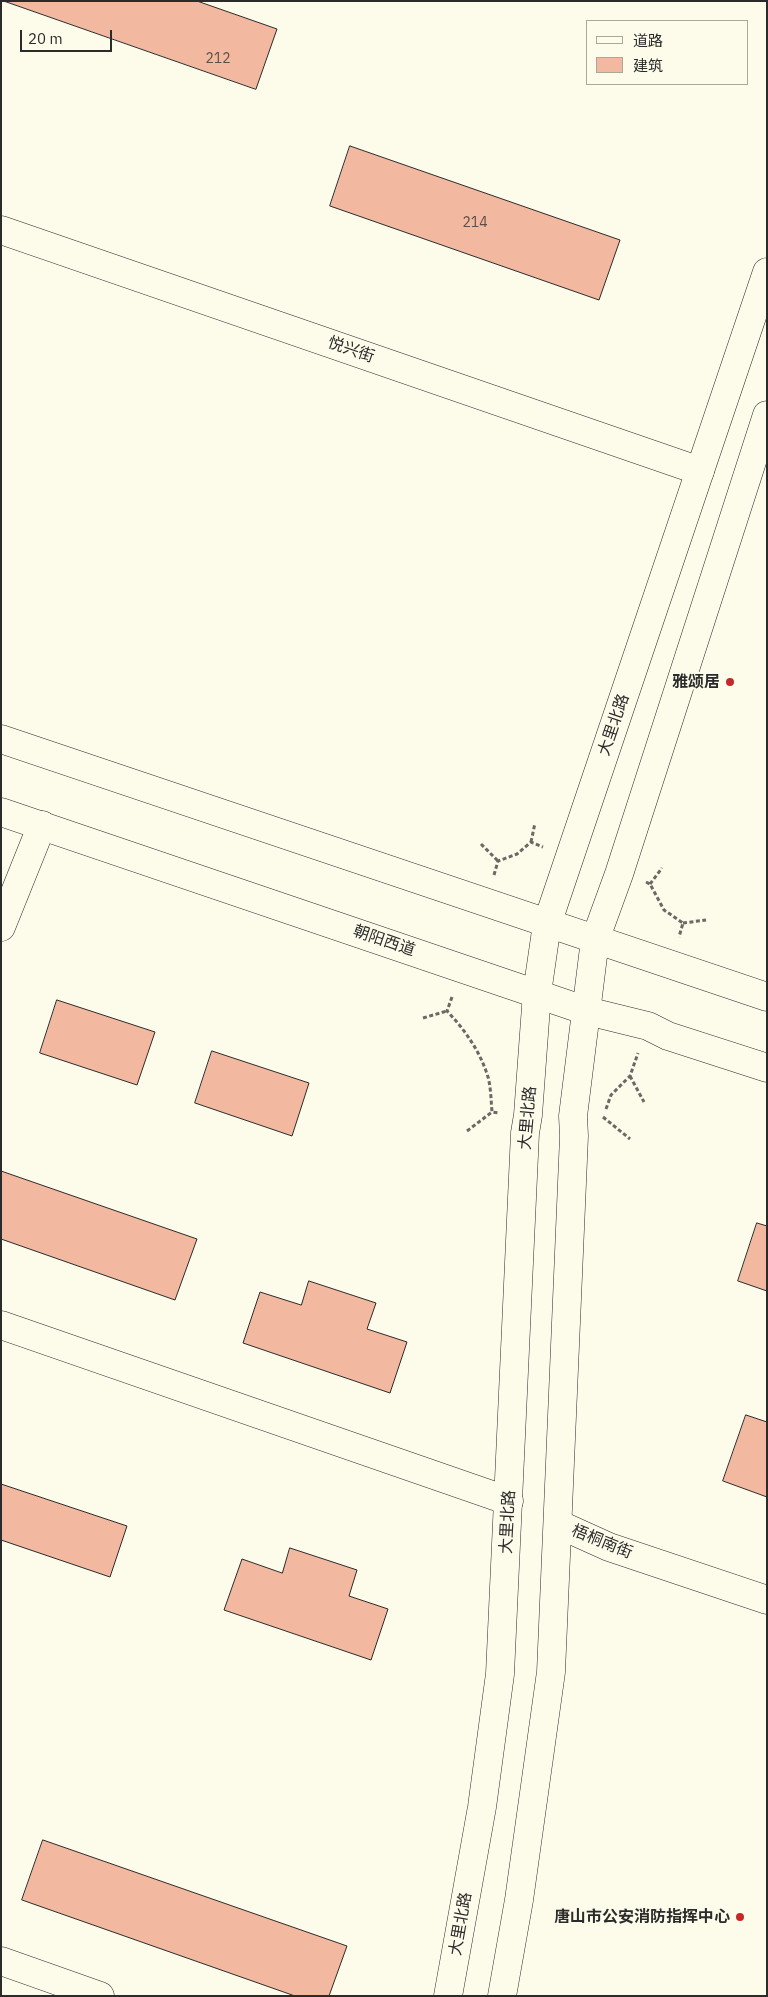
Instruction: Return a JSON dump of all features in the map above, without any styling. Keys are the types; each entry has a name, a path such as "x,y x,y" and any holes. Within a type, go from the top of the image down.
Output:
{"main road":[{"name":"悦兴街","path":"1,230 700,471"},
{"name":"大里北路","path":"448,1996 482,1807 500,1674 525,1133 537,993 547,924 767,272"},
{"path":"502,1996 519,1900 551,1672 574,1136 573,1116 595,940 621,868 767,414"},
{"path":"1,739 547,924 767,996"},
{"name":"朝阳西道","path":"1,812 586,1011 648,1026 668,1036 767,1068"},
{"path":"1,927 42,826"},
{"path":"1,1325 509,1501"},
{"name":"梧桐南街","path":"558,1524 611,1528 767,1581"},
{"name":"梧桐南街","path":"558,1524 610,1547 767,1600"},
{"path":"1,1961 100,1996"}],"path":[{"path":"531,842 535,823"},
{"path":"481,844 498,861"},
{"path":"650,884 662,868"},
{"path":"683,923 706,920"},
{"path":"423,1018 447,1011"},
{"path":"630,1076 644,1102"},
{"path":"467,1131 492,1112"},
{"path":"603,1117 630,1139"}],"building":[{"path":"4,1 197,1 277,29 256,89"},
{"path":"350,146 620,240 599,300 330,206"},
{"path":"57,1000 155,1032 137,1085 40,1053"},
{"path":"212,1051 309,1083 292,1136 195,1103"},
{"path":"1,1171 197,1239 175,1300 1,1239"},
{"path":"757,1223 767,1226 767,1291 738,1281"},
{"path":"309,1281 376,1303 367,1329 407,1342 390,1393 243,1343 260,1292 301,1305"},
{"path":"746,1415 767,1422 767,1497 723,1481"},
{"path":"1,1484 127,1526 110,1577 1,1540"},
{"path":"290,1548 357,1570 349,1596 388,1609 371,1660 224,1610 242,1559 282,1573"},
{"path":"43,1840 347,1946 329,1996 295,1996 22,1900"}],"place":[{"name":"雅颂居","path":"730,682"},
{"name":"唐山市公安消防指挥中心","path":"740,1917"}]}
